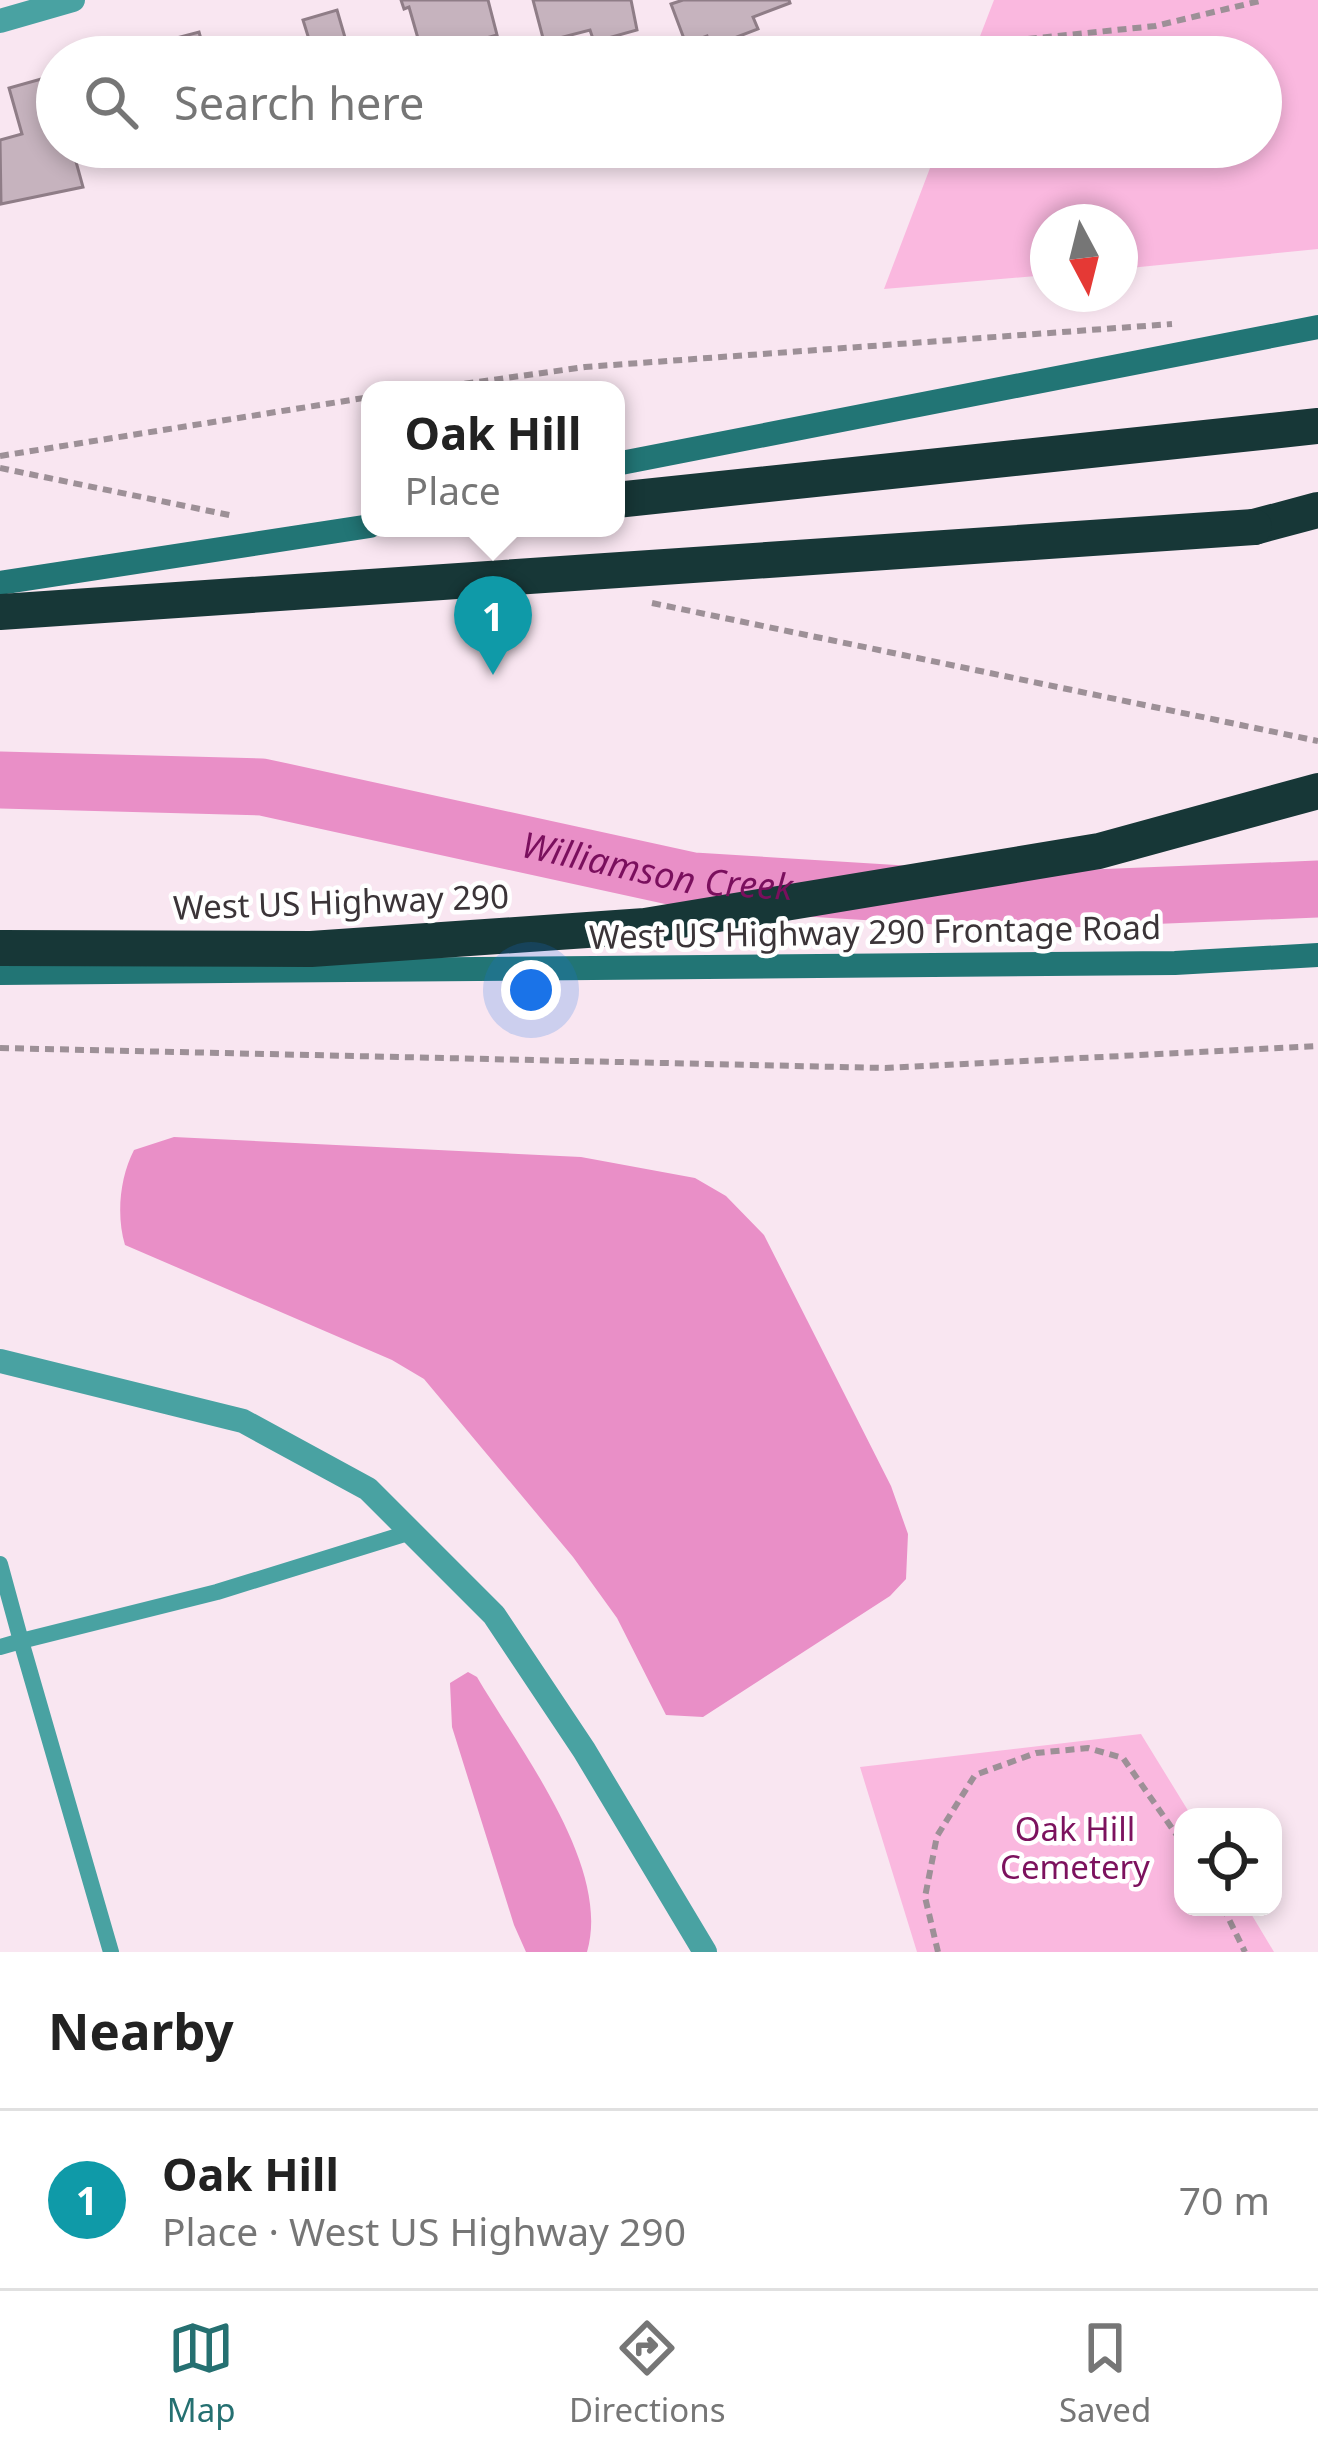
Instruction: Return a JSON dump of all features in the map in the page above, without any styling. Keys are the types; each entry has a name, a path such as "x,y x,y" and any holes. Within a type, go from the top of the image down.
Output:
{"highway":[{"path":"625,499 1318,426"},
{"path":"0,612 1254,527 1318,510"},
{"name":"West US Highway 290","path":"0,948 310,949 645,926 1099,851 1318,791"}],"main road":[{"path":"625,462 1318,327"},
{"path":"0,583 361,527"},
{"name":"West US Highway 290 Frontage Road","path":"0,973 1175,963 1318,955"}],"street":[{"path":"0,21 73,0"},
{"path":"0,1361 243,1421 368,1489 494,1615 584,1750 705,1952"}],"lane":[{"path":"0,1647 217,1592 414,1531"},
{"path":"0,1564 111,1952"}],"path":[{"path":"1057,36 1155,26 1264,0"},
{"path":"485,381 585,367 1173,324"},
{"path":"0,456 361,398"},
{"path":"0,468 241,518"},
{"path":"638,600 1318,742"},
{"path":"0,1048 885,1068 1318,1046"},
{"path":"938,1952 925,1897 937,1835 975,1775 1036,1753 1088,1748 1123,1758 1174,1831"},
{"path":"1227,1916 1245,1952"}],"green space":[{"path":"994,0 1318,0 1318,249 1138,267 1138,204 1030,204 1030,277 884,289 930,168 1282,168 1282,36 980,36"},
{"name":"Oak Hill Cemetery","path":"1141,1734 1186,1808 1174,1808 1174,1916 1252,1916 1274,1952 917,1952 860,1767"}],"shaded area":[{"path":"174,1137 581,1157 695,1178 726,1196 764,1235 891,1486 908,1534 906,1579 890,1596 703,1717 666,1715 617,1618 573,1557 424,1379 392,1360 125,1245 121,1196 134,1150"},
{"path":"468,1672 477,1677 537,1773 574,1847 591,1919 587,1952 526,1952 514,1925 452,1727 450,1683"}],"building":[{"path":"401,0 488,0 497,35 417,36 409,7 404,9"},
{"path":"533,0 631,0 637,30 616,36 592,36 590,30 542,36"},
{"path":"683,0 790,3 753,17 758,29 740,36 683,36 671,4"},
{"path":"337,10 345,36 308,36 303,20"},
{"path":"36,80 36,168 78,168 83,187 1,204 0,140 22,134 9,88"}],"waterway":[{"name":"Williamson Creek","path":"0,780 262,787 693,881 1019,901 1318,889"}],"place":[{"name":"Oak Hill","path":"493,675"}]}
